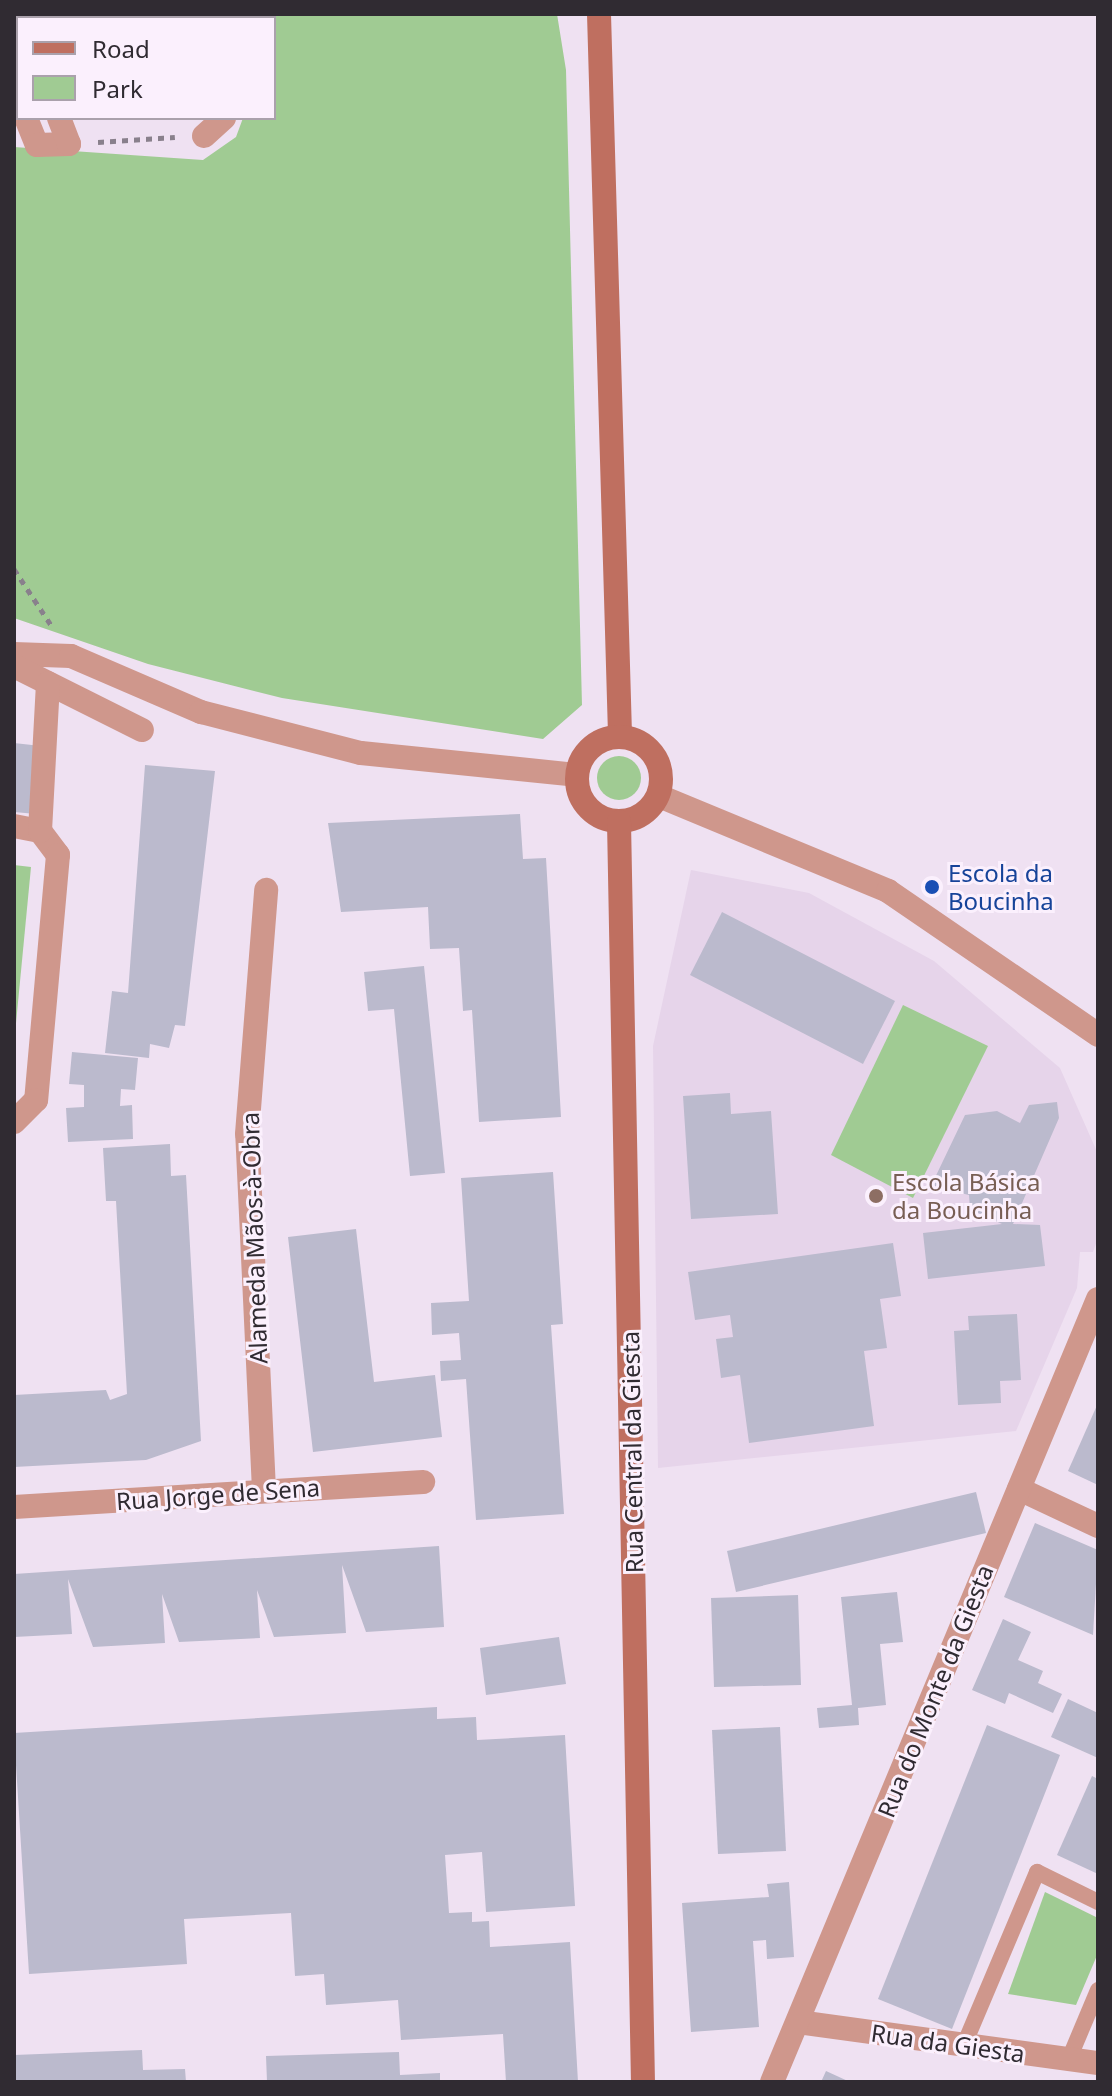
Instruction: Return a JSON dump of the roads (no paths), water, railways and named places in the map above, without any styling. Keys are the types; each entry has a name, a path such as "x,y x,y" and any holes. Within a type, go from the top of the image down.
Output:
{"street":[{"path":"599,14 620,736"},
{"path":"27,120 37,145 69,144 60,120"},
{"path":"204,136 222,120"},
{"path":"14,654 71,656 201,712 361,753 576,775"},
{"path":"14,666 142,730"},
{"path":"14,1122 36,1100 58,855 40,831 48,683"},
{"path":"620,736 655,756 659,796 643,815 619,822 583,802 576,775 595,743 620,736"},
{"path":"659,796 888,891 1098,1035"},
{"name":"Rua Central da Giesta","path":"619,822 643,2082"},
{"path":"14,826 40,831"},
{"name":"Alameda Mãos-à-Obra","path":"264,1490 247,1134 266,890"},
{"name":"Rua do Monte da Giesta","path":"772,2082 1098,1299"},
{"name":"Rua Jorge de Sena","path":"14,1507 423,1482"},
{"path":"1019,1489 1098,1526"},
{"name":"Rua da Giesta","path":"798,2022 1098,2063"}],"lane":[{"path":"964,2045 1037,1872 1098,1902"},
{"path":"1069,2059 1098,1990"}],"place":[{"name":"Escola da Boucinha","path":"932,887"},
{"name":"Escola Básica da Boucinha","path":"876,1196"}]}
